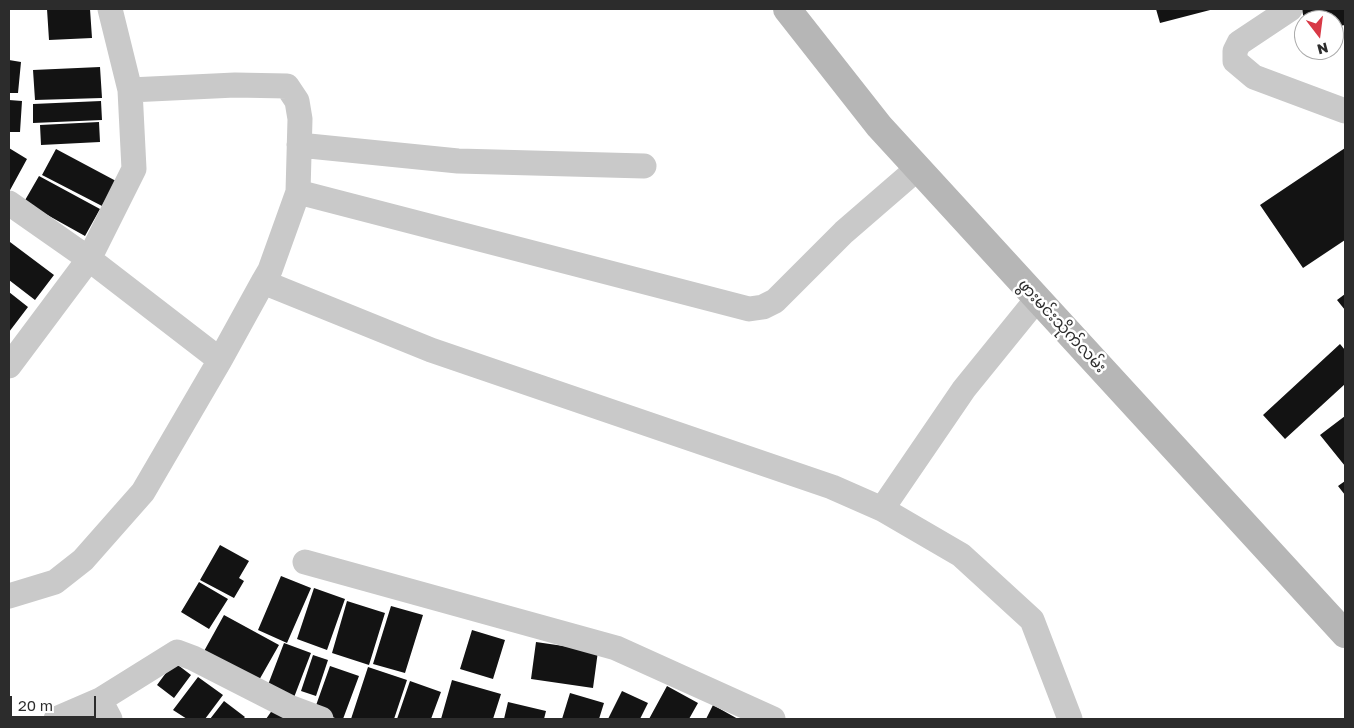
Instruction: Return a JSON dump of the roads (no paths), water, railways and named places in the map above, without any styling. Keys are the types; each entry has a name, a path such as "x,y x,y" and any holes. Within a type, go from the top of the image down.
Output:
{"street":[{"path":"9,366 89,259 134,169 130,90 110,9"},
{"name":"ဖွားမင်းသိုက်လမ်း","path":"788,9 879,126 1345,634"},
{"path":"1290,9 1239,43 1235,51 1235,60 1254,77 1345,111"},
{"path":"9,596 55,582 83,560 143,492 270,270 298,192 300,119 297,101 286,86 235,85 130,90"},
{"path":"299,145 458,161 644,166"},
{"path":"298,192 749,309 763,307 776,301 844,232 918,168"},
{"path":"9,203 89,259 220,360"},
{"path":"263,282 432,350 832,487 882,509 961,555 1032,620 1070,719"},
{"path":"882,509 964,389 1037,299"},
{"path":"305,562 616,648 773,719"},
{"path":"56,719 105,710 177,652 193,658 289,707 320,719"}]}
